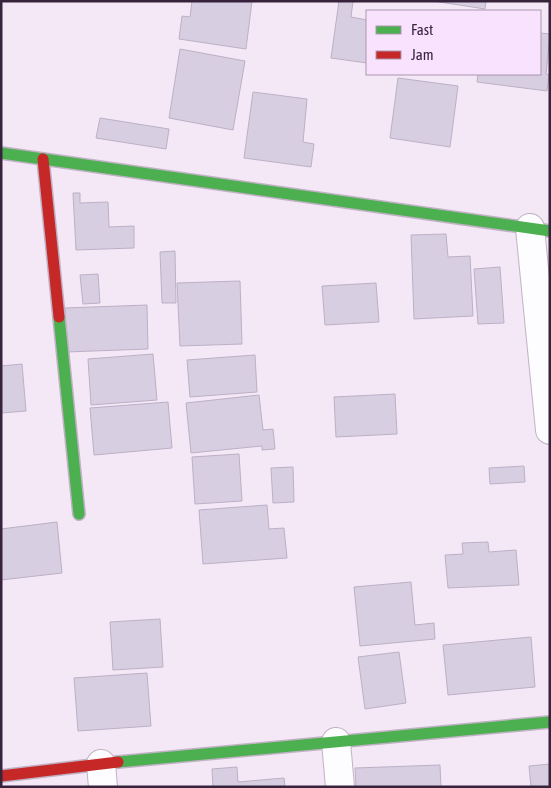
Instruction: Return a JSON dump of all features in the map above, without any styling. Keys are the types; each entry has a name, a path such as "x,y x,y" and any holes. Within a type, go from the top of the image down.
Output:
{"street":[{"path":"1,153 540,229 550,430"},
{"path":"43,159 79,514"},
{"path":"1,776 102,776 336,742 550,722"},
{"path":"336,742 340,787"}],"building":[{"path":"192,1 252,1 246,49 179,39 182,16 190,17"},
{"path":"339,1 353,1 351,17 366,20 366,63 331,58"},
{"path":"433,1 486,1 485,9"},
{"path":"541,33 550,34 546,74 549,75 547,91 477,82 478,75 541,75"},
{"path":"180,49 245,61 233,130 169,118"},
{"path":"398,78 458,86 450,147 390,138"},
{"path":"253,92 307,99 303,142 314,144 311,167 244,158"},
{"path":"100,118 169,129 166,149 96,138"},
{"path":"73,193 80,193 80,203 108,202 109,227 134,226 134,248 76,250"},
{"path":"446,234 448,257 470,256 473,316 414,319 411,235"},
{"path":"175,251 176,303 162,303 160,252"},
{"path":"500,267 504,323 478,324 474,269"},
{"path":"98,274 100,303 83,304 80,275"},
{"path":"240,281 242,344 180,346 177,283"},
{"path":"376,283 379,322 325,325 322,286"},
{"path":"147,305 148,349 66,352 65,308"},
{"path":"153,354 157,400 91,405 88,359"},
{"path":"255,355 257,392 190,397 187,360"},
{"path":"22,364 26,411 1,413 1,366"},
{"path":"395,394 397,434 336,437 334,397"},
{"path":"259,395 263,430 273,429 275,449 262,450 262,446 191,453 186,403"},
{"path":"168,402 172,448 94,455 90,408"},
{"path":"239,454 242,501 195,504 192,457"},
{"path":"524,466 525,482 490,484 489,468"},
{"path":"293,467 294,502 273,503 271,468"},
{"path":"267,505 269,529 284,528 287,558 203,564 199,510"},
{"path":"57,522 62,573 1,580 1,529"},
{"path":"488,542 489,552 516,550 519,585 448,588 445,555 463,554 462,543"},
{"path":"411,582 415,625 434,623 435,639 360,646 354,587"},
{"path":"160,619 163,667 113,670 110,622"},
{"path":"531,637 535,687 448,695 443,645"},
{"path":"399,652 406,703 365,709 358,657"},
{"path":"147,673 151,726 78,731 74,678"},
{"path":"550,764 550,787 531,787 529,766"},
{"path":"440,765 441,787 356,787 355,768"},
{"path":"237,767 238,782 284,778 285,787 213,787 212,769"}],"traffic: fast":[{"path":"1,153 550,231"},
{"path":"59,317 79,514"},
{"path":"118,762 550,722"}],"traffic: jam":[{"path":"43,159 59,317"},
{"path":"1,776 118,762"}]}
